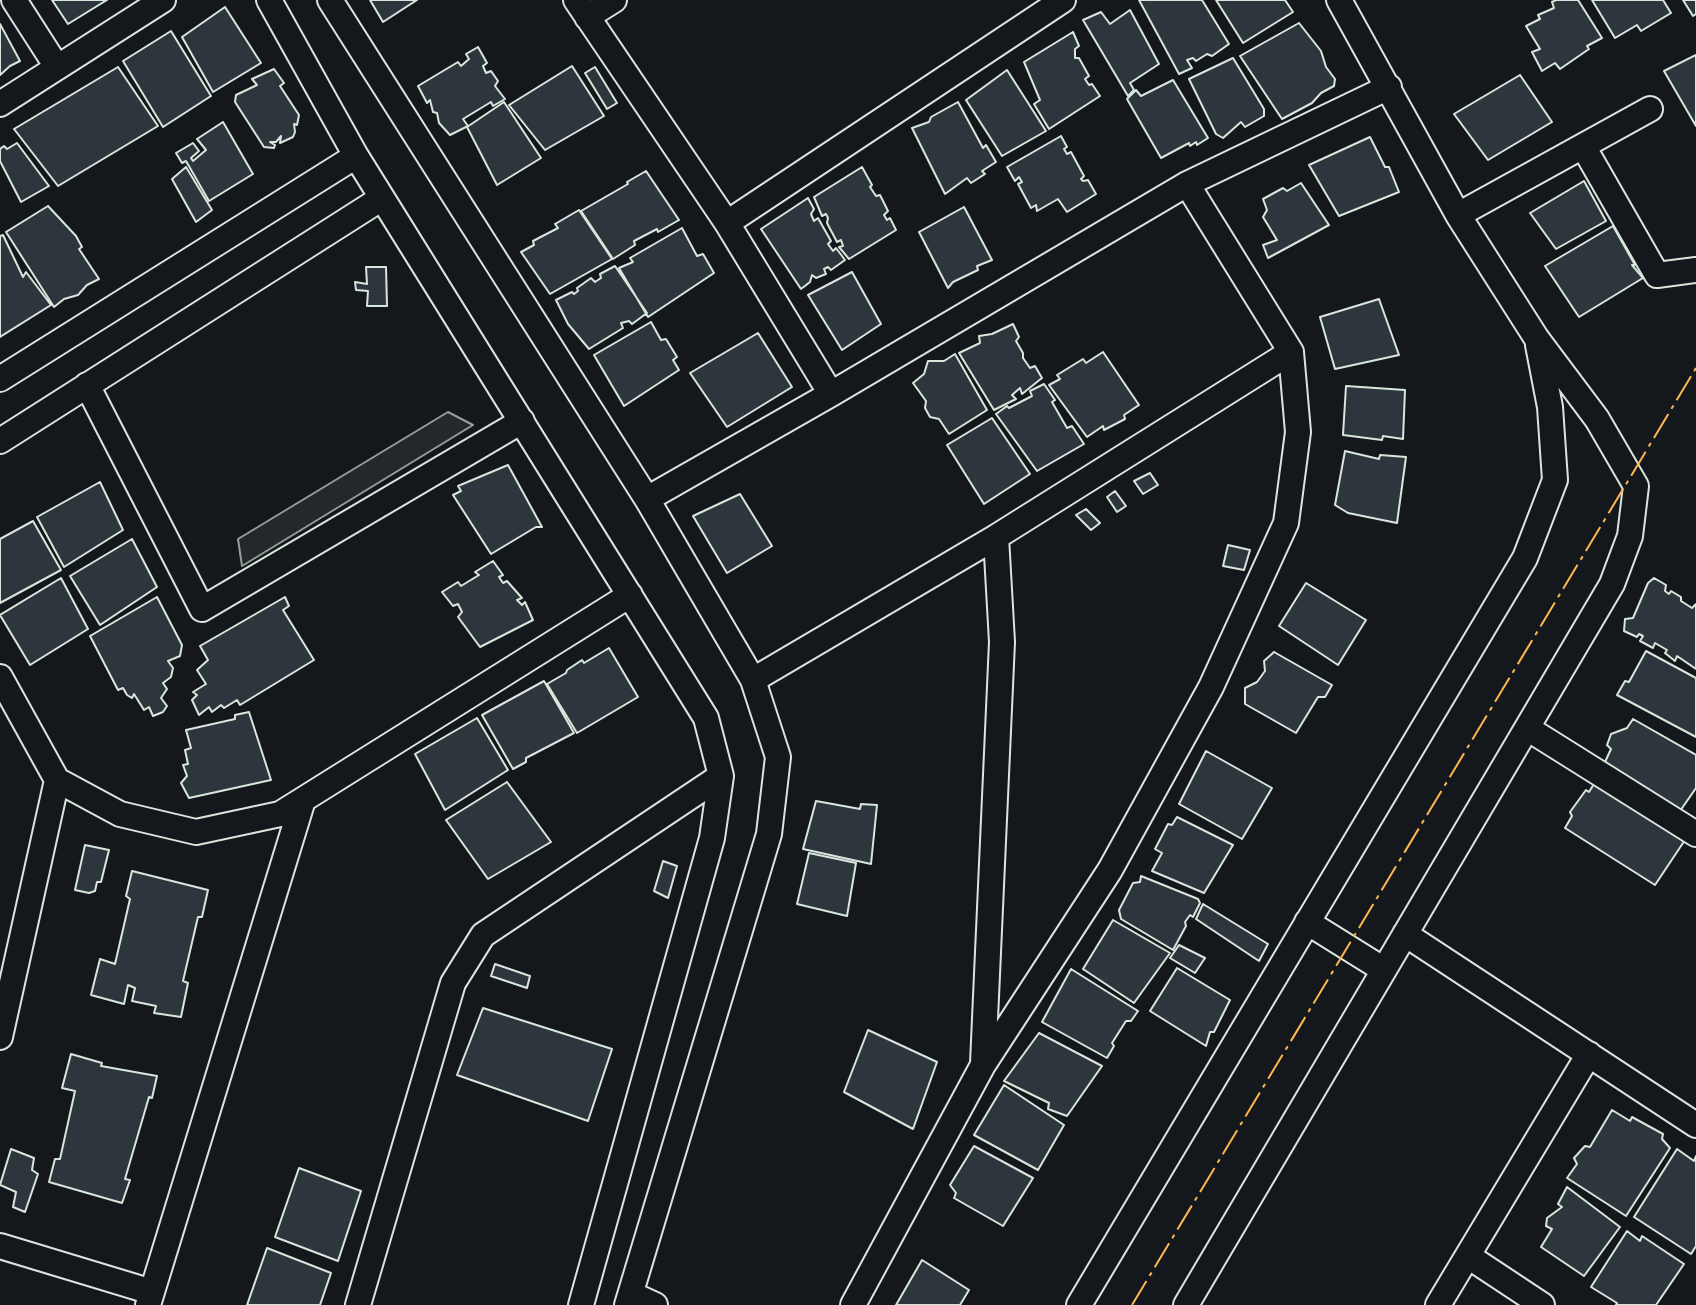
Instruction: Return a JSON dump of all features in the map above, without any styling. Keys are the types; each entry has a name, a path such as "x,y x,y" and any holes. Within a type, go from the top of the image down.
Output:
{"street":[{"path":"14,0 57,67"},
{"path":"0,104 163,0"},
{"path":"269,0 356,156 706,718 721,776 712,838 581,1305"},
{"path":"330,0 647,499 753,680 778,757 769,834 629,1300 655,1305"},
{"path":"614,0 582,8 727,223 831,394"},
{"path":"727,223 1063,0"},
{"path":"1186,1305 1612,584 1630,536 1636,486 1597,419 1537,339 1458,215 1339,0"},
{"path":"647,499 1187,184 1389,87"},
{"path":"1458,215 1650,109"},
{"path":"1583,146 1657,275 1696,270"},
{"path":"0,379 356,156"},
{"path":"853,1305 983,1065 1117,857 1211,687 1286,523 1298,432 1291,352 1187,184"},
{"path":"0,441 382,198"},
{"path":"1079,1305 1525,558 1555,480 1550,407 1537,339"},
{"path":"753,680 996,537 1291,352"},
{"path":"87,385 202,609 522,421"},
{"path":"983,1065 1002,642 996,537"},
{"path":"0,677 57,780 120,814 196,832 280,814 630,595"},
{"path":"1527,728 1696,834"},
{"path":"358,1305 453,983 483,935 721,776"},
{"path":"0,1037 57,780"},
{"path":"0,1246 150,1299 303,800"},
{"path":"1307,922 1384,970"},
{"path":"1405,934 1696,1125"},
{"path":"1438,1305 1589,1054"},
{"path":"1468,1256 1542,1305"}],"shaded area":[{"path":"448,412 473,425 242,566 238,539"}],"building":[{"path":"52,0 107,0 68,24"},
{"path":"370,0 417,0 383,22"},
{"path":"1139,0 1202,0 1229,44 1212,56 1207,54 1196,61 1193,58 1187,60 1192,68 1179,74"},
{"path":"1216,0 1285,0 1293,12 1243,43"},
{"path":"1578,0 1602,38 1587,46 1589,49 1560,69 1555,63 1542,71 1532,52 1540,49 1526,26 1540,19 1538,15 1554,8 1552,2"},
{"path":"1592,0 1663,0 1671,13 1641,31 1637,25 1615,38"},
{"path":"1683,0 1696,0 1696,14 1693,16"},
{"path":"225,7 261,63 213,92 182,37"},
{"path":"1130,10 1159,64 1130,83 1134,90 1128,96 1083,20 1101,12 1110,24"},
{"path":"1299,23 1321,51 1326,67 1335,79 1334,86 1321,93 1312,103 1282,119 1240,56"},
{"path":"0,24 20,61 0,75"},
{"path":"171,31 211,96 163,127 123,61"},
{"path":"1073,32 1079,46 1075,49 1075,58 1079,58 1089,76 1085,79 1100,96 1049,129 1034,104 1040,100 1024,62"},
{"path":"478,47 487,63 483,66 486,73 491,71 498,81 495,86 505,99 493,106 491,102 463,119 468,126 450,135 439,123 430,100 427,103 418,86 458,62 461,66 469,59 466,54"},
{"path":"1696,55 1696,126 1664,71"},
{"path":"1233,58 1264,109 1264,116 1245,127 1241,122 1223,138 1216,134 1189,79"},
{"path":"572,66 604,116 545,150 509,105"},
{"path":"118,67 158,126 58,186 14,129"},
{"path":"595,67 617,103 607,109 585,73"},
{"path":"274,69 284,83 280,86 299,115 297,125 294,124 293,137 280,143 281,136 276,142 270,142 275,145 274,148 264,147 235,102 236,95 257,85 252,79"},
{"path":"1007,70 1046,131 1002,156 966,100"},
{"path":"1520,75 1552,122 1488,160 1454,114"},
{"path":"1173,80 1208,138 1197,145 1196,142 1190,146 1189,143 1161,158 1127,99 1136,90 1141,96"},
{"path":"504,102 541,158 497,185 467,127"},
{"path":"958,102 983,148 986,145 996,162 971,183 967,178 945,194 912,128 929,122 931,117"},
{"path":"223,122 253,174 209,201 186,161 182,163 176,153 193,143 199,151 191,158 193,161 206,150 197,139"},
{"path":"1061,136 1067,147 1064,149 1067,154 1071,152 1084,176 1081,179 1088,180 1096,194 1067,212 1058,199 1037,211 1036,205 1031,208 1018,184 1022,182 1019,177 1015,181 1007,167"},
{"path":"1370,137 1385,167 1389,167 1399,192 1339,216 1309,165"},
{"path":"17,143 49,186 21,202 0,161 0,149"},
{"path":"186,167 212,210 196,222 172,179"},
{"path":"862,167 872,185 870,187 876,196 880,195 888,211 884,215 887,220 890,218 896,230 849,259 839,247 843,246 841,240 837,242 826,214 822,216 814,197"},
{"path":"646,171 679,220 634,241 635,245 613,259 581,211"},
{"path":"1584,181 1606,221 1556,249 1530,213"},
{"path":"1301,183 1329,225 1268,258 1263,245 1277,240 1263,217 1267,210 1263,199"},
{"path":"808,198 814,209 811,214 814,221 818,218 831,241 828,244 833,251 836,248 845,260 831,270 828,267 824,269 826,274 816,278 812,275 810,282 801,289 761,229"},
{"path":"48,206 76,236 82,247 79,249 99,279 87,285 78,295 64,299 54,307 6,232"},
{"path":"964,207 992,260 977,266 978,270 953,282 948,288 919,232"},
{"path":"579,210 612,259 550,294 521,252 534,245 533,241 558,228 555,224"},
{"path":"1613,226 1635,265 1632,265 1643,278 1579,317 1545,266"},
{"path":"682,228 697,256 703,254 714,273 648,317 619,268 633,262 630,258"},
{"path":"3,235 23,277 26,272 51,305 0,337 0,236"},
{"path":"615,266 647,313 632,324 629,321 621,323 623,328 589,349 568,324 556,300 572,292 574,294 591,278 595,282 601,278 600,274"},
{"path":"366,267 386,267 387,306 367,306 368,291 356,290 355,282 367,284"},
{"path":"852,272 881,324 842,350 808,295"},
{"path":"1379,299 1399,355 1335,369 1320,317"},
{"path":"651,322 661,340 666,339 677,357 673,360 679,370 624,406 594,355"},
{"path":"1013,324 1023,358 1030,368 1035,366 1042,378 1022,394 1020,388 1012,395 1016,399 994,410 959,353 980,343 979,336 992,334"},
{"path":"758,333 792,387 727,427 690,373"},
{"path":"1103,352 1139,405 1124,415 1125,419 1104,430 1103,426 1087,437 1049,385 1060,379 1057,375 1083,359 1086,363"},
{"path":"955,354 987,410 949,434 939,419 930,417 925,408 926,401 913,383 924,374 928,361 944,361"},
{"path":"1044,384 1067,428 1072,426 1084,444 1037,471 996,414 1032,396 1030,391"},
{"path":"1346,386 1405,390 1403,439 1343,435"},
{"path":"992,418 1030,474 984,504 947,445"},
{"path":"1345,451 1379,459 1380,455 1406,457 1397,523 1348,513 1335,505"},
{"path":"508,465 542,527 536,527 491,554 453,495 461,491 458,486"},
{"path":"1150,473 1158,485 1143,494 1134,481"},
{"path":"100,482 123,530 64,567 37,517"},
{"path":"1115,491 1126,506 1117,512 1107,497"},
{"path":"740,494 772,546 727,573 693,516"},
{"path":"1086,509 1100,523 1091,530 1076,515"},
{"path":"33,521 61,570 0,603 0,539"},
{"path":"132,539 157,587 100,625 70,576"},
{"path":"1228,545 1250,550 1244,570 1223,566"},
{"path":"493,561 503,575 499,577 503,583 507,581 522,598 517,600 522,605 525,602 533,620 480,647 458,617 462,612 458,604 453,606 442,592 458,582 461,586 479,575 475,572"},
{"path":"61,578 88,629 30,665 0,615"},
{"path":"1654,578 1666,585 1665,591 1669,594 1671,591 1681,597 1681,601 1692,608 1696,604 1696,669 1677,656 1675,661 1665,653 1667,650 1655,643 1653,648 1640,641 1643,636 1639,634 1637,637 1624,631 1625,619 1633,618 1648,583"},
{"path":"1306,583 1366,620 1338,665 1279,626"},
{"path":"157,597 182,645 180,656 168,661 173,668 171,677 163,683 167,689 161,698 167,706 163,712 153,716 149,707 144,710 134,694 132,698 123,688 118,690 90,636"},
{"path":"285,597 289,606 283,610 314,660 240,705 237,700 224,708 221,705 212,712 209,707 199,715 192,700 197,695 193,692 206,684 197,670 208,660 200,646"},
{"path":"609,648 638,697 577,733 547,684 582,660 584,663"},
{"path":"1646,651 1696,678 1696,737 1617,695 1625,681 1629,682"},
{"path":"1274,652 1332,685 1325,697 1318,697 1296,733 1245,704 1245,688 1257,682 1265,671 1264,661"},
{"path":"544,681 574,733 526,758 526,762 513,769 482,715"},
{"path":"249,712 271,780 189,798 181,783 187,776 183,765 188,764 185,750 191,748 186,730 235,719 235,715"},
{"path":"477,718 508,770 445,810 415,754"},
{"path":"1633,719 1696,755 1696,788 1680,811 1605,762 1611,749 1607,745 1611,734 1627,728"},
{"path":"1206,751 1272,788 1242,839 1179,804"},
{"path":"1597,779 1687,837 1655,885 1565,828 1572,816 1570,812"},
{"path":"507,782 551,842 488,879 446,820"},
{"path":"816,801 860,809 861,804 877,805 871,864 803,849"},
{"path":"1177,817 1233,845 1204,893 1152,871 1162,853 1155,849 1168,824 1172,825"},
{"path":"85,845 109,850 101,882 97,882 95,891 89,893 75,890"},
{"path":"809,853 856,863 847,916 797,904"},
{"path":"663,861 677,866 668,898 654,891"},
{"path":"132,871 208,890 202,917 198,917 183,981 188,983 181,1017 154,1013 156,1006 132,1001 135,988 128,985 124,1004 91,995 100,959 115,964 130,899 126,896"},
{"path":"1141,876 1198,899 1200,903 1193,917 1190,915 1185,922 1186,926 1173,950 1121,919 1119,910 1133,883 1140,882"},
{"path":"1203,904 1268,944 1259,961 1196,919"},
{"path":"1113,920 1170,953 1134,1003 1083,969"},
{"path":"1179,945 1205,958 1195,973 1170,958"},
{"path":"495,964 530,976 527,988 491,976"},
{"path":"1177,968 1230,1000 1214,1032 1210,1032 1206,1046 1150,1011"},
{"path":"1071,969 1138,1011 1131,1021 1126,1021 1112,1043 1114,1046 1107,1058 1042,1022"},
{"path":"483,1008 612,1049 588,1121 457,1075"},
{"path":"868,1030 937,1062 913,1129 844,1092"},
{"path":"1039,1033 1102,1066 1067,1116 1048,1109 1049,1103 1004,1081"},
{"path":"71,1054 102,1063 101,1066 157,1076 125,1179 130,1180 122,1203 49,1182 55,1159 60,1159 75,1091 62,1088"},
{"path":"1004,1085 1064,1125 1038,1170 974,1135"},
{"path":"1612,1110 1663,1134 1662,1139 1670,1148 1626,1216 1567,1178 1577,1164 1574,1158 1585,1146 1590,1147"},
{"path":"974,1146 1033,1178 1003,1226 954,1198 956,1193 950,1185"},
{"path":"11,1149 34,1158 32,1170 38,1174 25,1212 13,1207 16,1192 0,1185"},
{"path":"1677,1149 1694,1161 1696,1156 1696,1246 1691,1254 1634,1217"},
{"path":"299,1168 361,1191 338,1261 275,1237"},
{"path":"1567,1187 1620,1227 1584,1276 1541,1247 1552,1229 1546,1226 1547,1218 1562,1207 1558,1204"},
{"path":"1627,1231 1640,1241 1642,1236 1684,1264 1656,1305 1616,1305 1591,1287"},
{"path":"267,1248 331,1273 320,1305 247,1305"},
{"path":"922,1260 969,1290 960,1305 896,1305"}],"power":[{"path":"1132,1305 1696,368"}]}
